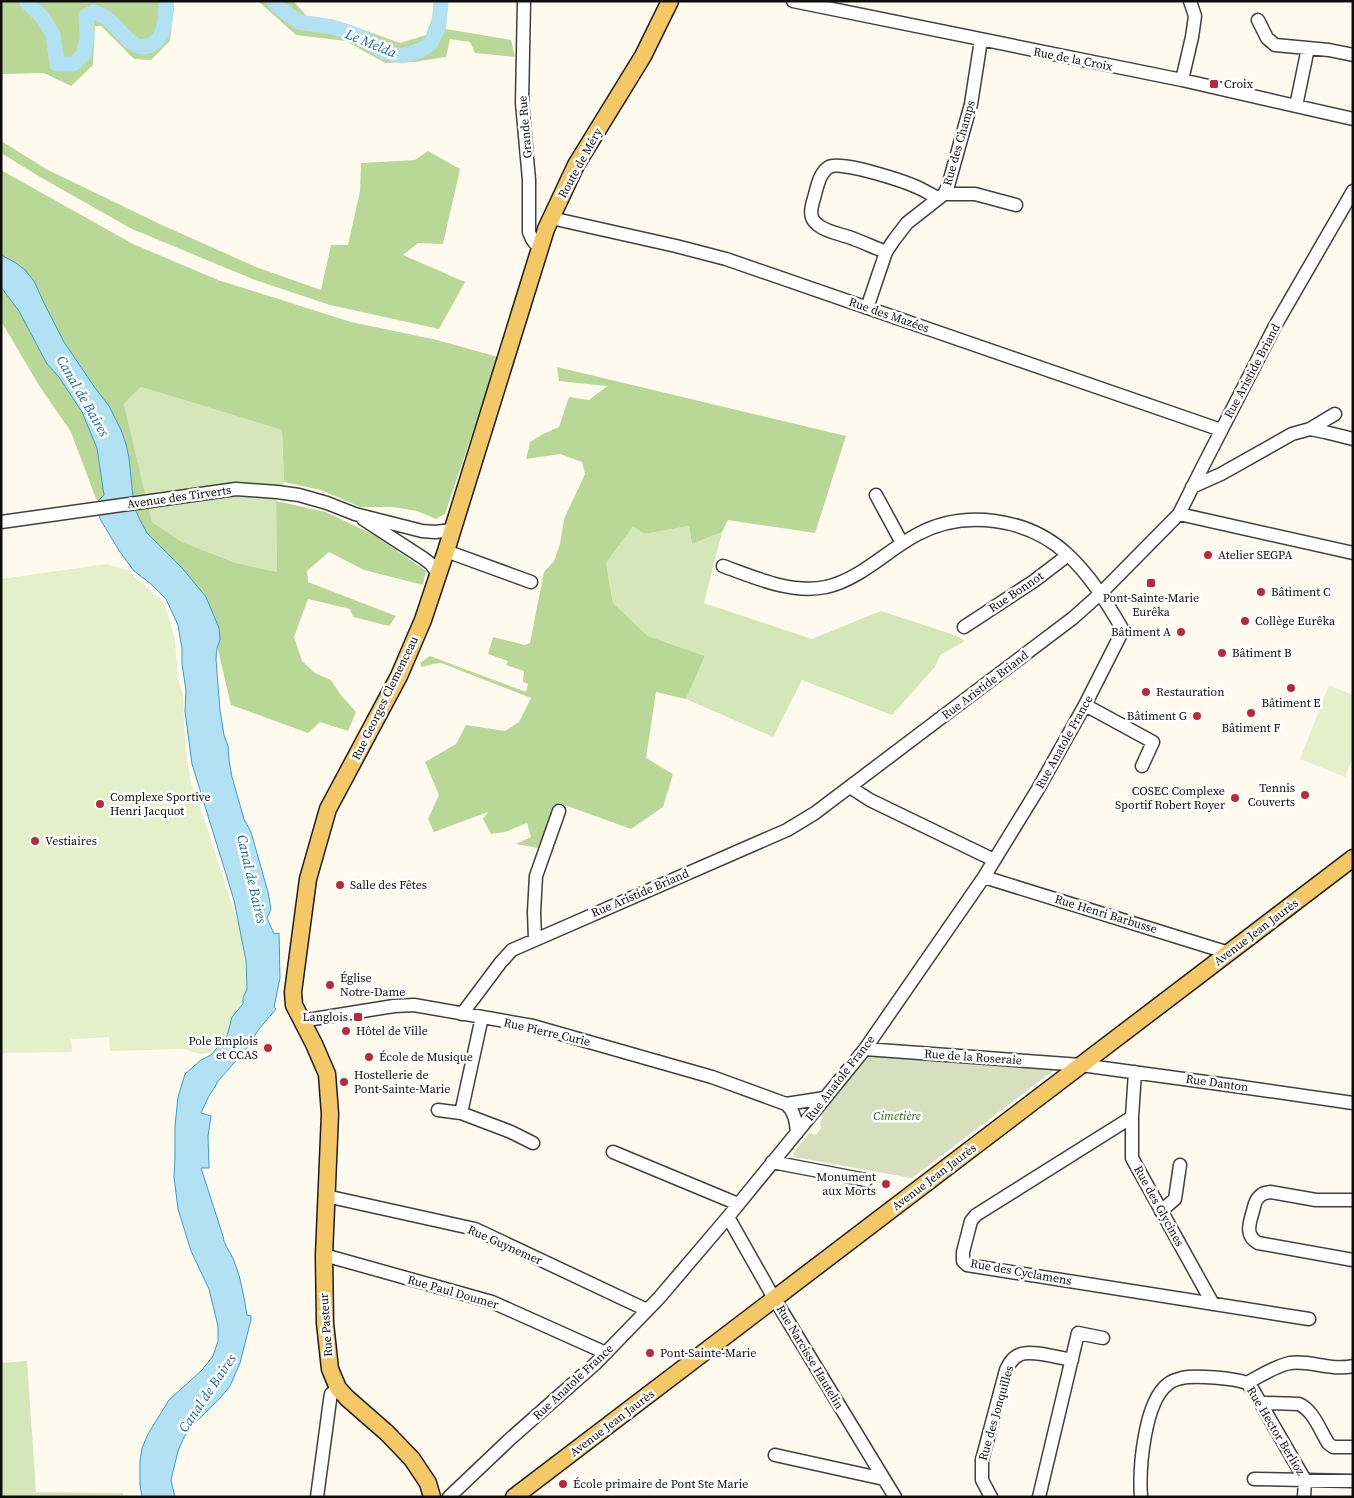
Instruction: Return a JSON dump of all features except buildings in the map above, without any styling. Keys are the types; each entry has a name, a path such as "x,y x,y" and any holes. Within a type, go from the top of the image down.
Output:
{"main road":[{"name":"Route de Méry","path":"513,335 551,218 576,165 643,56 670,1"},
{"name":"Rue Georges Clemenceau","path":"294,1005 292,992 308,880 328,809 398,676 423,620 513,335"},
{"name":"Avenue Jean Jaurès","path":"514,1497 1353,858"},
{"name":"Rue Pasteur","path":"294,1005 327,1074 330,1114 324,1255 326,1332 330,1369 338,1388 412,1458 428,1483 432,1497"}],"street":[{"name":"Grande Rue","path":"524,1 522,103 529,180 529,232 537,246 541,247"},
{"name":"Rue de la Croix","path":"793,1 1182,80 1353,119"},
{"path":"1182,80 1192,37 1194,16 1190,1"},
{"path":"1258,20 1267,38 1275,45 1329,50 1353,55"},
{"name":"Rue des Champs","path":"867,308 886,252 907,223 941,196 950,178 971,104 981,40"},
{"path":"1296,106 1308,48"},
{"path":"886,252 853,238 825,230 814,222 811,216 811,209 821,175 829,167 840,165 879,174 941,196 975,194 1016,205"},
{"name":"Rue Aristide Briand","path":"462,1014 506,954 512,950 788,830 815,813 1073,618 1101,593 1179,514 1275,326 1353,191"},
{"name":"Rue des Mazées","path":"551,218 726,259 1221,430"},
{"path":"1192,487 1221,474 1292,434 1310,429 1335,414"},
{"path":"1310,429 1353,440"},
{"path":"1202,468 1212,473 1221,474"},
{"name":"Avenue des Tirverts","path":"1,522 236,489 299,495 355,514 422,530 435,532 452,530"},
{"path":"876,495 902,543"},
{"name":"Avenue des Tirverts","path":"355,514 423,558 431,564 438,574"},
{"path":"1179,514 1353,553"},
{"path":"723,566 784,586 813,589 843,581 860,573 919,533 948,523 965,520 984,520 1004,523 1041,536 1057,545 1101,593"},
{"path":"446,551 531,582"},
{"name":"Rue Bonnot","path":"964,627 1034,581 1068,555"},
{"name":"Rue Anatole France","path":"449,1497 606,1352 647,1310 728,1217 865,1049 984,877 1038,789 1085,705 1123,630 1101,593"},
{"path":"1085,705 1153,742 1142,766"},
{"path":"850,787 870,800 994,860"},
{"path":"535,939 536,876 559,811"},
{"name":"Rue Henri Barbusse","path":"984,877 1228,953"},
{"name":"Rue Pierre Curie","path":"301,1021 394,1006 414,1005 533,1026 712,1077 786,1104 825,1098"},
{"path":"461,1113 482,1017"},
{"name":"Rue de la Roseraie","path":"865,1049 1081,1065"},
{"name":"Rue Danton","path":"1081,1065 1353,1103"},
{"name":"Rue des Glycines","path":"1135,1072 1132,1158 1213,1304"},
{"path":"786,1104 792,1109 797,1133"},
{"path":"438,1110 461,1113 512,1132 532,1142"},
{"name":"Rue des Cyclamens","path":"1132,1117 976,1215 971,1221 963,1252 963,1261 968,1265 1309,1319"},
{"path":"613,1152 738,1204"},
{"path":"772,1162 866,1180"},
{"path":"1162,1211 1175,1199 1180,1165"},
{"path":"1353,1200 1316,1200 1270,1192 1263,1193 1256,1200 1249,1223 1250,1236 1258,1243 1353,1260"},
{"name":"Rue Guynemer","path":"326,1196 475,1229 647,1310"},
{"name":"Rue Narcisse Hautelin","path":"728,1217 895,1497"},
{"name":"Rue Paul Doumer","path":"324,1255 492,1302 606,1352"},
{"path":"1039,1497 1078,1333 1103,1338"},
{"name":"Rue des Jonquilles","path":"991,1497 982,1480 982,1460 1006,1370 1011,1361 1019,1355 1027,1353 1072,1360"},
{"path":"1141,1497 1141,1468 1145,1436 1151,1412 1162,1390 1168,1384 1182,1378 1191,1377 1239,1380 1247,1383 1290,1363 1336,1368 1353,1366"},
{"name":"Rue Hector Berlioz","path":"1247,1383 1305,1480"},
{"path":"317,1497 331,1394 338,1388"},
{"path":"1261,1404 1299,1404 1304,1406 1309,1410 1328,1443 1333,1447 1353,1447"},
{"path":"775,1455 884,1479"},
{"path":"1254,1479 1353,1481"},
{"path":"1304,1497 1305,1480"}],"green space":[{"path":"1,1 173,1 174,9 170,41 151,60 134,59 101,26 95,26 93,65 71,86 44,73 1,74"},
{"path":"258,1 293,1 307,16 350,25 400,43 426,35 436,7 446,29 511,40 515,57 475,53 470,42 450,39 446,57 415,62 385,63 346,41 296,35"},
{"path":"1,141 48,170 162,225 256,267 321,290 331,245 348,245 360,191 361,163 415,160 428,151 460,169 443,244 418,243 403,255 465,282 439,329 330,305 255,280 132,229 1,153"},
{"path":"1,170 133,244 218,280 351,322 437,340 498,357 445,514 436,519 417,511 393,507 360,507 321,490 284,482 282,430 141,387 124,404 152,522 182,542 236,563 277,572 276,501 326,512 376,536 426,571 423,585 364,570 329,552 307,571 308,582 396,616 389,626 353,617 350,609 308,599 294,637 302,661 315,673 331,680 340,694 356,712 348,731 320,722 308,733 231,705 208,608 96,499 71,432 40,387 1,321"},
{"path":"557,367 846,436 815,533 728,520 722,532 692,544 689,526 644,534 633,526 606,563 613,603 648,636 705,656 686,699 656,692 646,758 673,774 663,807 631,829 559,803 538,848 516,844 531,837 527,823 505,832 491,834 483,819 488,812 434,832 428,819 439,795 425,762 456,744 466,725 505,731 519,722 531,698 441,663 422,667 420,663 430,656 526,692 528,684 523,682 524,671 506,665 508,661 488,654 493,637 525,645 530,643 544,572 554,561 560,544 564,519 585,474 582,462 560,454 526,459 530,442 559,427 569,397 589,400 607,386 559,381"},
{"path":"141,387 282,430 284,482 276,501 277,572 236,563 182,542 152,522 124,404"},
{"path":"633,525 644,534 689,526 692,544 722,532 704,603 812,639 881,611 957,636 965,641 940,655 935,667 892,715 802,680 773,737 686,699 705,656 648,636 613,603 606,563"},
{"name":"Complexe Sportive Henri Jacquot","path":"107,564 127,570 164,602 175,640 178,679 183,696 185,744 191,783 239,926 244,956 246,989 242,1008 225,1037 211,1053 200,1054 184,1049 110,1051 109,1037 71,1039 72,1052 1,1053 1,579"},
{"path":"1329,685 1353,695 1353,757 1345,777 1300,759"},
{"name":"Cimetière","path":"874,1056 1052,1068 1053,1071 912,1178 794,1157 793,1153 809,1133 816,1135 821,1128 820,1122 823,1118 821,1113 868,1058"},
{"path":"27,1361 36,1492 123,1493 123,1497 1,1497 1,1363"}],"water":[{"name":"Canal de Baires","path":"1,255 25,270 34,281 64,342 109,406 126,444 134,507 140,520 147,533 183,569 206,597 219,628 220,640 216,659 220,710 224,735 228,746 232,777 244,819 251,832 268,892 271,909 267,918 274,934 279,933 280,978 274,1007 276,1009 259,1029 247,1048 218,1081 201,1113 211,1116 208,1136 209,1168 201,1168 225,1243 236,1267 247,1315 251,1316 251,1320 240,1363 230,1386 184,1437 178,1451 171,1480 175,1497 142,1497 140,1461 142,1448 148,1434 169,1400 202,1370 213,1356 218,1341 218,1326 209,1289 191,1251 178,1209 174,1177 175,1126 178,1097 185,1074 201,1060 211,1055 227,1036 232,1017 243,1004 243,998 247,989 246,961 234,900 192,764 185,711 186,690 178,625 166,599 134,571 100,519 98,501 104,495 97,448 82,412 59,377 47,364 19,311 1,287"}],"waterway":[{"name":"Le Melda","path":"26,1 43,18 53,35 57,64 73,64 84,54 87,37 86,16 94,12 107,19 130,42 136,45 142,47 155,42 163,29 166,1"},
{"name":"Le Melda","path":"274,1 276,5 299,22 333,27 357,35 385,52 402,56 421,50 431,43 439,25 441,1"}],"place":[{"name":"Croix","path":"1214,84"},
{"name":"Atelier SEGPA","path":"1208,555"},
{"name":"Pont-Sainte-Marie Eurêka","path":"1151,583"},
{"name":"Bâtiment C","path":"1261,592"},
{"name":"Collège Eurêka","path":"1245,621"},
{"name":"Bâtiment A","path":"1181,632"},
{"name":"Bâtiment B","path":"1222,653"},
{"name":"Bâtiment E","path":"1291,688"},
{"name":"Restauration","path":"1146,692"},
{"name":"Bâtiment F","path":"1251,713"},
{"name":"Bâtiment G","path":"1197,716"},
{"name":"Tennis Couverts","path":"1305,795"},
{"name":"COSEC Complexe Sportif Robert Royer","path":"1235,798"},
{"name":"Complexe Sportive Henri Jacquot","path":"100,804"},
{"name":"Vestiaires","path":"35,841"},
{"name":"Salle des Fêtes","path":"340,885"},
{"name":"Église Notre-Dame","path":"330,985"},
{"name":"Langlois","path":"358,1017"},
{"name":"Hôtel de Ville","path":"346,1031"},
{"name":"Pole Emplois et CCAS","path":"268,1048"},
{"name":"École de Musique","path":"369,1057"},
{"name":"Hostellerie de Pont-Sainte-Marie","path":"344,1082"},
{"name":"Monument aux Morts","path":"886,1184"},
{"name":"Pont-Sainte-Marie","path":"650,1353"},
{"name":"École primaire de Pont Ste Marie","path":"563,1484"}]}
